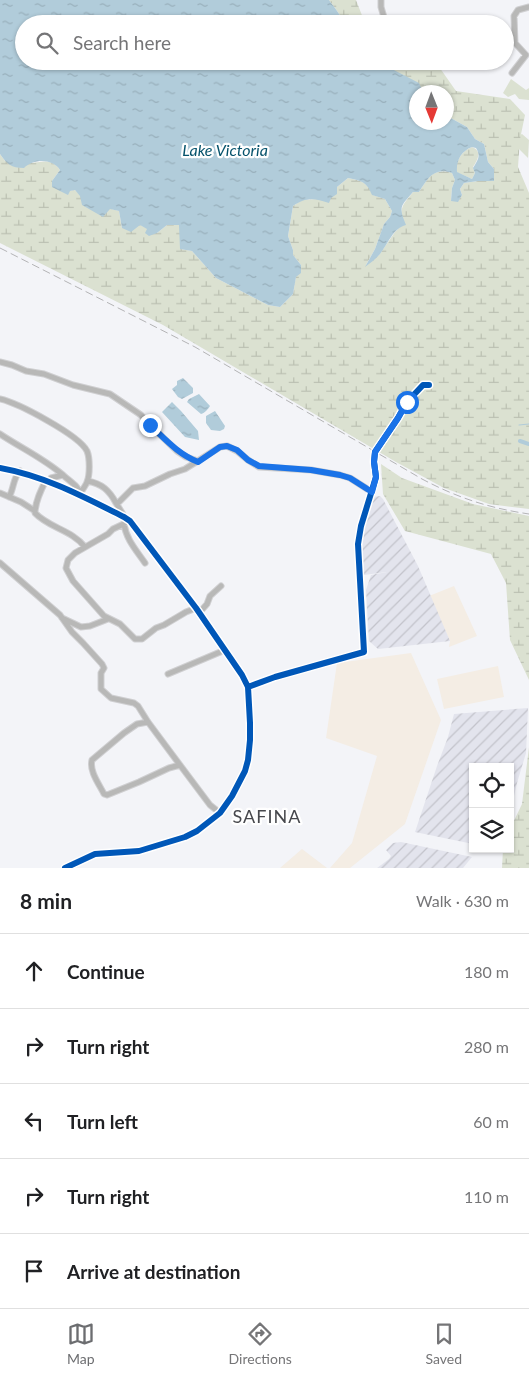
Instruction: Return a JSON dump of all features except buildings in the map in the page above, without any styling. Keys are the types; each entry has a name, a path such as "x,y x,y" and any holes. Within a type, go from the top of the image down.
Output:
{"street":[{"path":"381,0 384,15"},
{"path":"512,73 526,55 515,43 514,16 518,10 529,7"},
{"path":"0,362 12,365 26,372 44,374 72,385 110,394 141,415 186,457 198,462"},
{"path":"248,687 290,672 364,652 358,544 361,526 376,477 375,452 407,402 423,385 429,384"},
{"path":"0,399 9,401 46,420 82,445 87,452 89,460 88,481 81,493"},
{"path":"0,434 44,460 73,483 81,493"},
{"path":"116,503 133,488 154,483 198,462 220,447 227,446 237,450 248,460 259,466 311,470 340,475 350,478 372,492"},
{"path":"0,468 20,471 81,493 124,517"},
{"path":"9,497 17,474 20,471"},
{"path":"63,476 51,478 39,494 36,508 37,516 78,539 85,547"},
{"path":"65,868 95,854 140,851 185,837 197,831 220,813 232,796 245,771 250,740 248,687 240,672 198,610 127,523 106,489 97,483 88,481"},
{"path":"0,493 36,508"},
{"path":"127,523 71,556 67,564 67,571 108,619 120,624 133,637 141,639 156,628 198,610 207,604 210,596 221,586"},
{"path":"127,523 125,532 128,540 145,563"},
{"path":"0,563 62,618 72,632 102,664 104,668 101,673 101,689 112,698 137,704 148,722 210,805 220,813"},
{"path":"62,618 81,627 108,619"},
{"path":"168,674 225,650"},
{"path":"148,722 137,724 92,760 93,772 104,794 107,795 180,765"}],"shaded area":[{"path":"380,496 418,566 450,641 378,649 369,641 366,590 371,575 387,572 364,575 362,547 364,521 372,497"},
{"path":"454,586 477,636 449,647 450,641 429,596"},
{"path":"411,653 441,720 405,824 350,868 330,868 352,843 377,756 326,738 337,663"},
{"path":"498,666 504,697 444,709 437,679"},
{"path":"528,708 526,753 514,796 514,763 469,763 469,843 415,832 448,737 454,714"},
{"path":"401,842 472,857 463,868 377,868 391,856 386,850 393,843"},
{"path":"302,849 327,868 280,868"}],"green space":[{"path":"329,0 356,0 362,15 340,15"},
{"path":"393,70 441,70 452,85 414,85"},
{"path":"511,79 526,90 529,88 529,100 519,99 515,94 508,97 503,93"},
{"path":"454,88 456,91 510,99 525,115 520,139 518,167 529,193 529,509 489,504 444,488 396,462 163,325 0,243 0,154 5,161 23,163 49,162 60,170 52,181 70,191 75,190 95,203 119,211 122,228 140,225 157,233 167,225 180,225 181,249 192,251 216,278 268,305 280,307 293,294 296,276 301,265 293,255 288,236 293,206 302,200 331,198 337,187 348,178 364,183 369,187 373,195 385,199 392,211 384,224 375,249 366,265 379,255 401,226 402,210 406,201 413,192 419,192 432,175 440,171 452,173 455,180 451,201 458,201 462,195 460,189 464,183 478,181 494,169 488,162 484,144 475,139 467,127 454,120"},
{"path":"522,134 529,140 528,158 510,140"},
{"path":"472,147 478,154 473,167 475,173 472,179 456,172 460,157"},
{"path":"381,464 402,478 473,504 529,516 529,680 510,640 506,583 491,554 405,531 383,494"},
{"path":"529,747 529,868 502,868 503,853 514,853 514,821 522,804"}],"water":[{"name":"Lake Victoria","path":"0,0 329,0 340,15 15,15 15,70 394,70 420,85 409,85 409,130 454,130 454,120 467,127 475,139 484,144 488,162 494,169 494,181 464,183 460,189 462,195 458,202 451,201 455,180 452,173 441,171 432,175 419,192 413,192 403,204 402,214 406,225 394,233 380,254 365,267 375,249 384,224 392,211 385,199 372,195 368,187 363,183 348,178 337,187 337,194 331,198 329,203 310,199 298,203 293,206 288,236 293,255 301,265 301,273 296,277 293,294 280,307 268,305 216,278 192,251 180,249 179,225 167,225 157,233 149,236 145,233 147,229 140,225 131,232 122,228 119,211 110,209 103,217 82,205 80,196 75,190 70,191 68,195 52,187 52,181 60,170 57,166 48,162 38,161 24,168 7,163 0,154","holes":["472,147 476,148 479,156 473,168 475,173 472,179 457,172 457,164 465,151"]},
{"path":"183,378 193,388 193,393 182,399 172,389 177,385 177,381"},
{"path":"199,394 210,406 201,414 187,402"},
{"path":"172,402 198,431 199,440 185,437 162,412"},
{"path":"215,411 225,426 220,431 211,430 206,423 206,416"}],"waterway":[{"path":"519,425 529,424"},
{"path":"520,441 529,444"}],"railway":[{"path":"0,248 195,347 435,486 461,497 500,509 529,514"}],"cycle path":[{"path":"248,687 275,677 364,652 358,544 361,526 376,477 375,452 407,402 423,385 429,385"},
{"path":"0,468 33,476 64,488 130,521 196,608 242,675 248,687 250,723 248,760 245,771 232,796 220,813 197,831 185,837 139,851 95,854 65,868"}],"district":[{"name":"SAFINA","path":"267,816"}],"route":[{"path":"150,425 186,457 198,462 220,447 227,446 237,450 248,460 262,467 311,470 340,475 350,478 372,492 376,477 375,452 407,402"}]}
